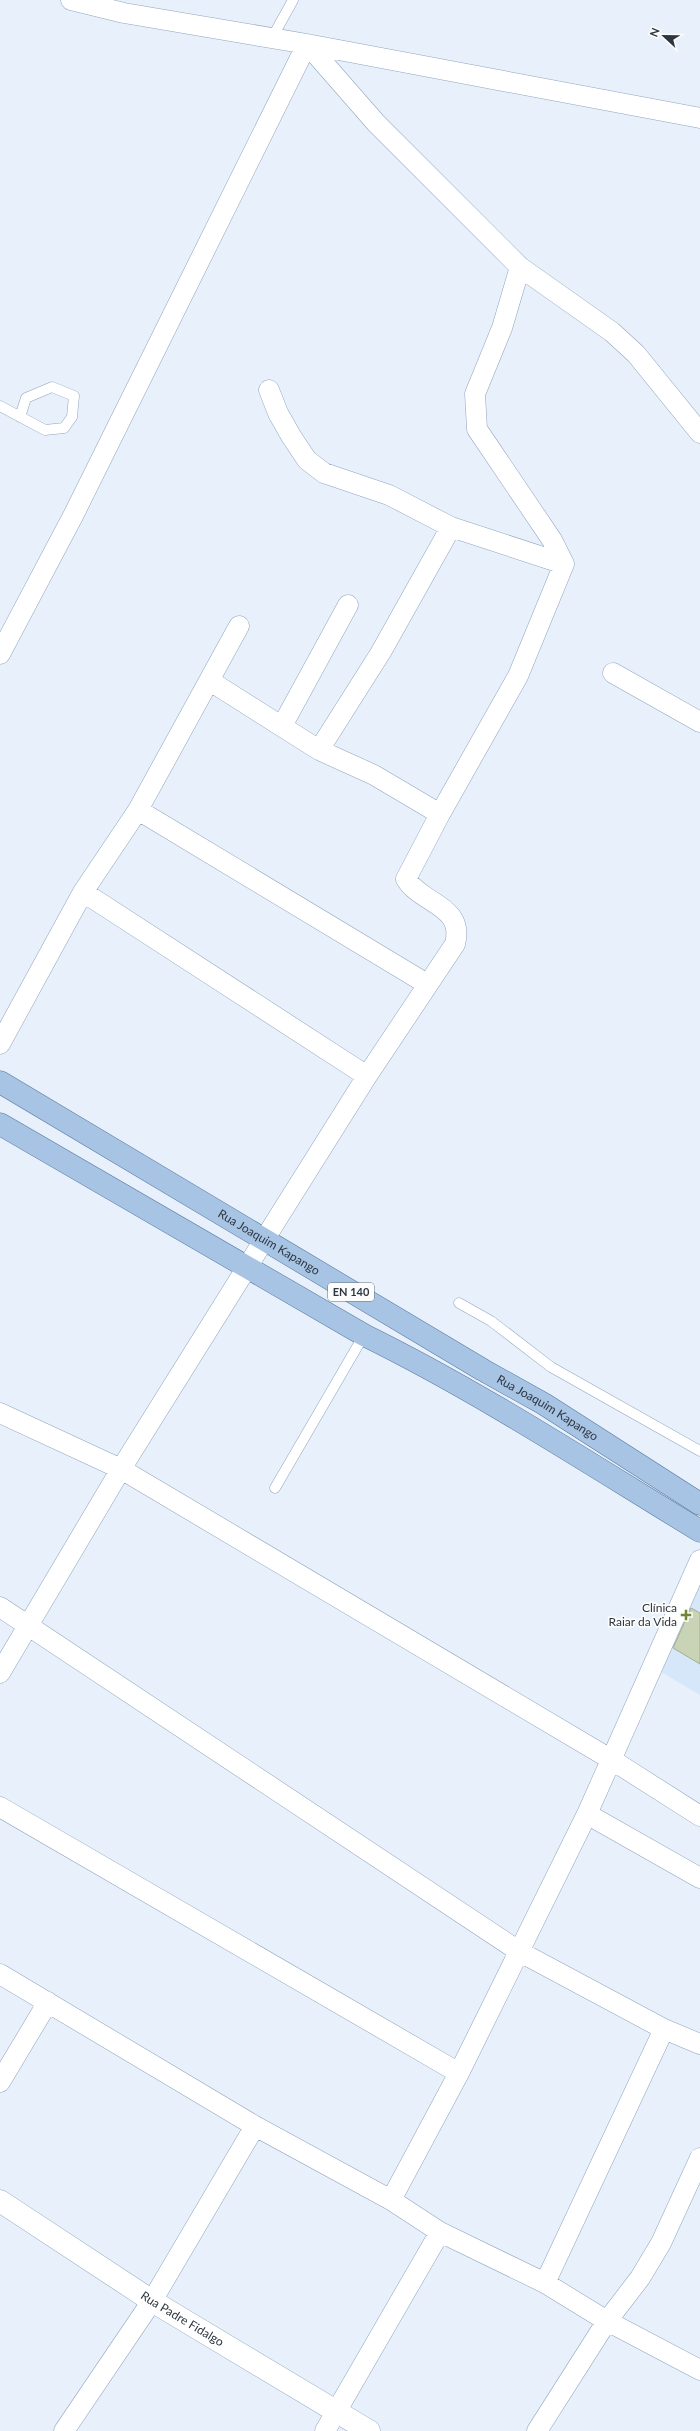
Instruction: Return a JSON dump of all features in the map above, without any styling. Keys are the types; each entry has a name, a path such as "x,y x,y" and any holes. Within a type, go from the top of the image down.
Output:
{"main road":[{"name":"Rua Joaquim Kapango","path":"0,1082 264,1240 544,1404 699,1500"},
{"name":"Rua Joaquim Kapango","path":"0,1124 364,1335 403,1354 524,1423 700,1531"}],"street":[{"path":"71,0 126,7 272,38 700,118"},
{"path":"307,44 376,124 520,267 612,332 636,354 700,433"},
{"path":"0,654 74,514 307,44"},
{"path":"0,1673 121,1469 248,1268 264,1240 367,1076 427,984 456,944 458,935 456,925 442,907 412,887 406,879 407,874 518,676 564,564 552,540 477,429 475,394 502,328 520,267"},
{"path":"269,390 278,413 307,460 324,473 389,495 451,526 564,564"},
{"path":"319,750 381,652 451,526"},
{"path":"282,726 348,605"},
{"path":"0,1044 83,892 138,810 239,626"},
{"path":"612,673 700,722"},
{"path":"210,681 319,750 374,776 440,814"},
{"path":"138,810 427,984"},
{"path":"83,892 367,1076"},
{"path":"0,1413 121,1469 612,1760 700,1816"},
{"path":"391,2200 459,2073 587,1814 700,1560"},
{"path":"0,1608 28,1624 520,1952 664,2029 700,2044"},
{"path":"0,1807 459,2073"},
{"path":"587,1814 700,1878"},
{"path":"0,1974 255,2126 391,2200 440,2232 545,2283 607,2321 700,2370"},
{"path":"0,2082 48,2002"},
{"path":"545,2283 664,2029"},
{"path":"64,2431 152,2301 255,2126"},
{"path":"539,2431 607,2321 640,2278 661,2243 700,2158"},
{"name":"Rua Padre Fidalgo","path":"0,2201 152,2301 336,2413 369,2431"},
{"path":"324,2431 336,2413 440,2232"}],"lane":[{"path":"272,38 293,0"},
{"path":"0,406 20,417 45,430 64,428 72,417 74,396 52,387 26,398 20,417"},
{"path":"459,1303 491,1321 551,1367 700,1451"},
{"path":"275,1488 364,1335"}],"shaded area":[{"name":"Clínica Raiar da Vida","path":"700,1566 700,1695 646,1663"}],"building":[{"path":"691,1608 700,1613 700,1664 673,1648"}],"place":[{"name":"Clínica Raiar da Vida","path":"686,1615"}]}
